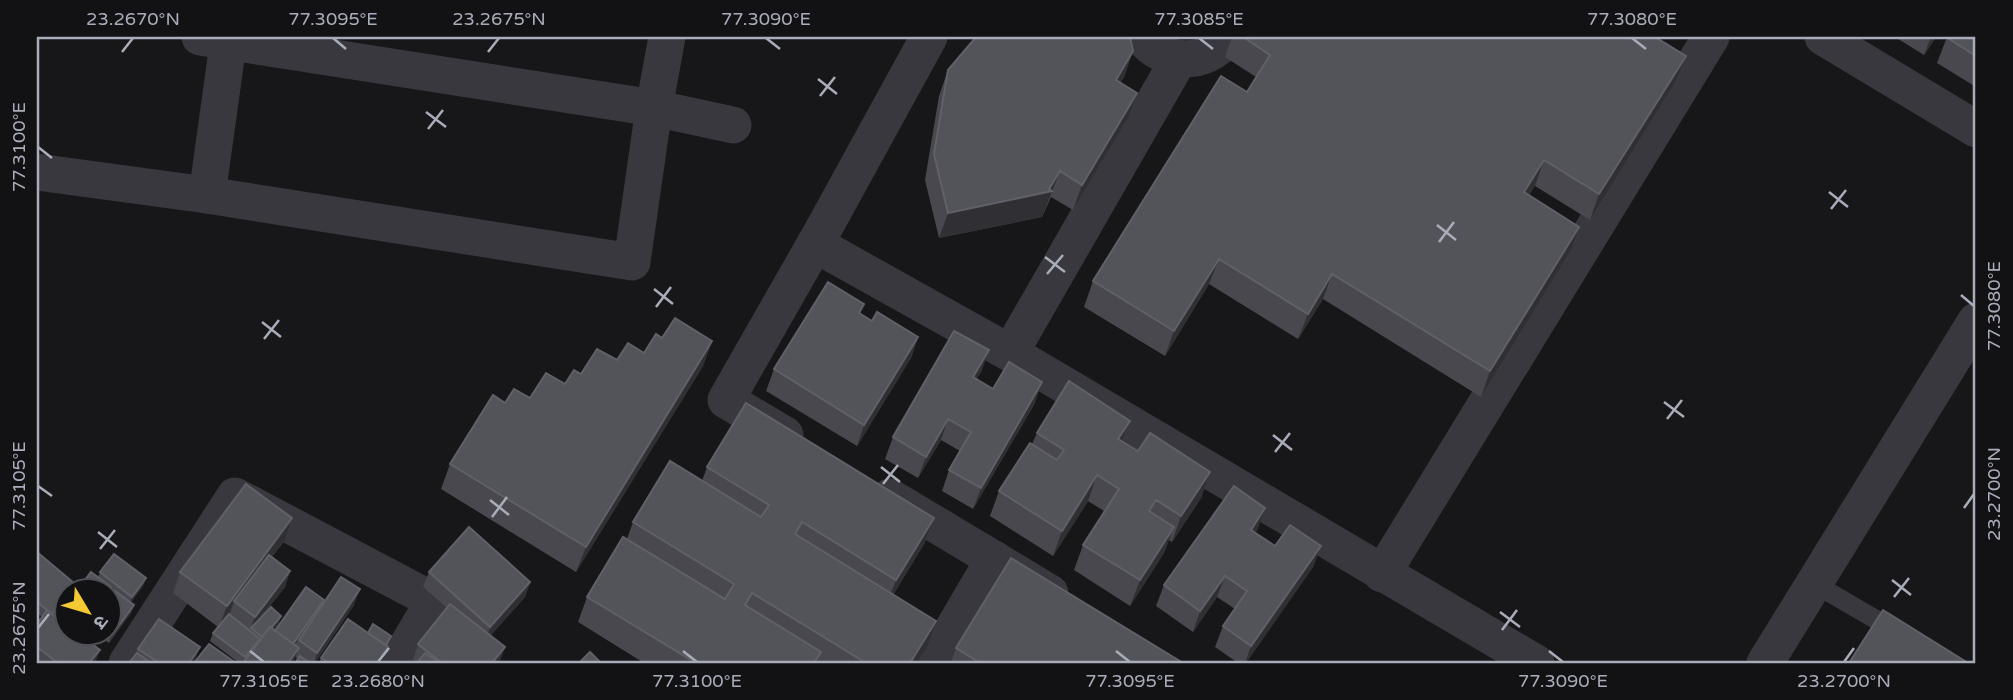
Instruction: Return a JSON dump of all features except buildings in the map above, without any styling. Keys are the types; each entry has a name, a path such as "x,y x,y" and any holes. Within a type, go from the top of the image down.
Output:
{"street":[{"path":"37,172 207,195 632,262 667,37"},
{"path":"819,455 726,400 929,37"},
{"path":"1142,37 1148,46 1163,55 1179,59 1195,58 1211,52 1227,37"},
{"path":"1382,574 1711,37"},
{"path":"1823,37 1976,129"},
{"path":"207,195 219,38 654,108 733,125"},
{"path":"1010,353 1179,59"},
{"path":"815,244 1010,353 1536,663"},
{"path":"1765,663 1976,321"},
{"path":"866,483 1073,608"},
{"path":"127,663 235,496 434,601 397,663"},
{"path":"933,663 994,559"}],"lane":[{"path":"1815,584 1917,643"}]}
